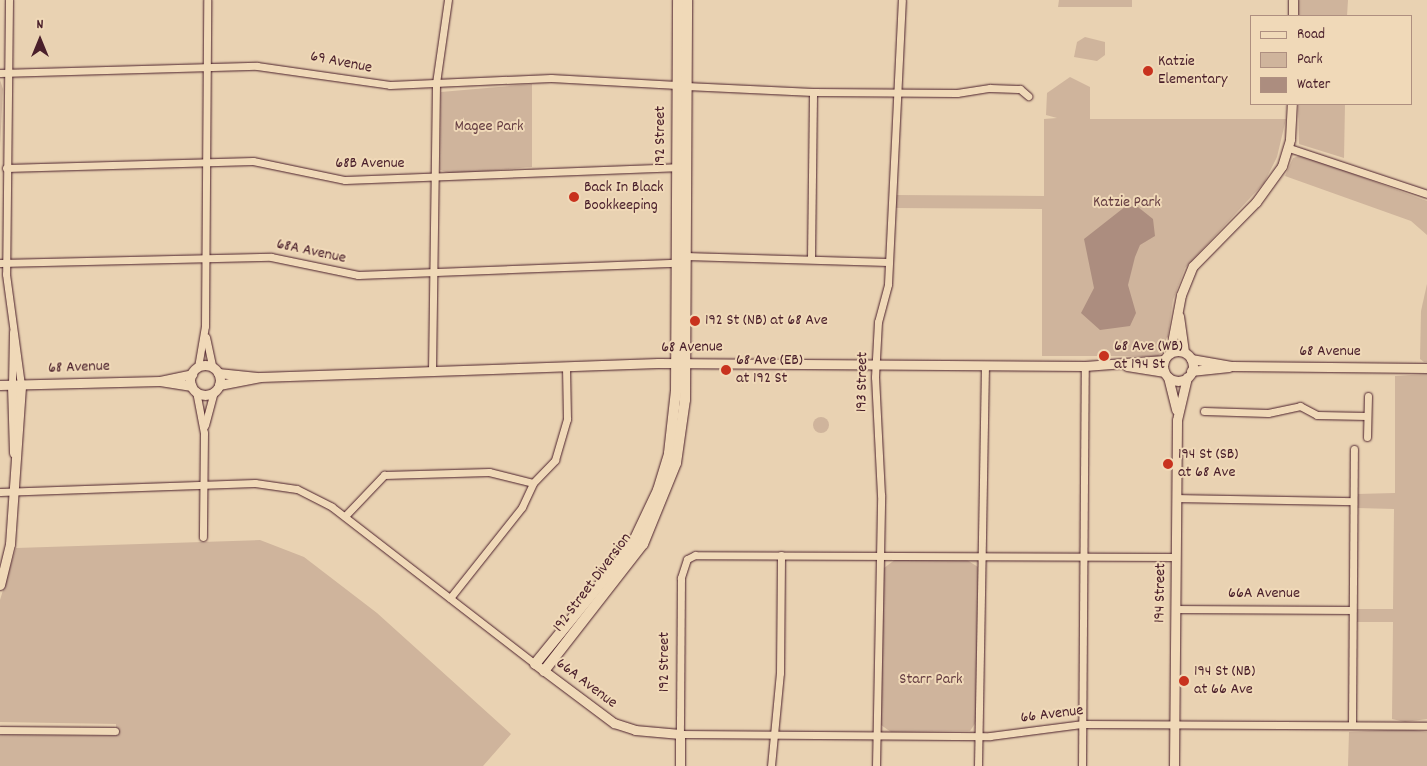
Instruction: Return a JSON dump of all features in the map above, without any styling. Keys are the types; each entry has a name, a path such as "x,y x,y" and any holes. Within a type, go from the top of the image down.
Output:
{"main road":[{"name":"192 Street","path":"680,0 681,92 685,176 685,256 681,362"},
{"name":"192 Street","path":"681,362 676,263 676,167 686,0"},
{"name":"192 Street Diversion","path":"535,664 612,572 648,514 669,453 681,362"},
{"name":"192 Street Diversion","path":"544,671 618,580 659,512 682,434 681,362"}],"street":[{"path":"0,585 9,554 17,385 14,329 3,263 6,168 3,73 9,0"},
{"path":"203,537 204,432 194,389 195,370 205,326 207,0"},
{"path":"432,371 433,178 436,83 448,0"},
{"name":"193 Street","path":"876,766 880,556 876,364 888,262 889,195 900,92 902,0"},
{"path":"1293,0 1293,15"},
{"name":"69 Avenue","path":"3,73 207,66 293,68 390,85 560,78 813,92 1020,89 1028,96"},
{"path":"811,258 813,92"},
{"path":"1167,356 1178,305 1197,261 1266,191 1289,148 1292,105"},
{"path":"1289,148 1427,194"},
{"name":"68B Avenue","path":"6,168 205,162 274,163 331,179 433,178 676,167"},
{"path":"685,256 811,258 888,262"},
{"name":"68A Avenue","path":"3,263 271,257 358,275 432,270 676,263"},
{"path":"1178,305 1188,356"},
{"path":"204,432 217,388 205,326"},
{"name":"68 Avenue","path":"1124,366 1167,356 1188,356 1232,366"},
{"name":"194 Street","path":"1167,356 1166,374 1177,420 1174,766"},
{"name":"194 Street","path":"1177,420 1189,374 1188,356"},
{"name":"68 Avenue","path":"160,381 195,370 215,370 260,377 681,362 1124,366 1166,374 1189,374 1232,366 1427,368"},
{"path":"978,766 985,364"},
{"path":"450,598 522,507 533,483 555,460 567,419 566,366"},
{"path":"1082,766 1085,366"},
{"name":"68 Avenue","path":"0,386 160,381 194,389 217,388 260,377"},
{"path":"1367,437 1368,396"},
{"path":"1204,411 1268,414 1300,406 1317,416 1367,416"},
{"path":"1352,725 1354,449"},
{"path":"345,516 384,475 489,472 533,483"},
{"path":"0,492 203,485 286,486 318,498 345,516 535,664"},
{"path":"1177,498 1353,501"},
{"name":"192 Street","path":"680,766 681,578 687,559 704,554 781,555"},
{"path":"772,766 772,735 780,673 781,555 1176,558"},
{"name":"66A Avenue","path":"1176,609 1352,610"},
{"name":"66A Avenue","path":"535,664 614,723 635,730 680,734"},
{"name":"66 Avenue","path":"680,734 979,736 1083,724 1174,727 1427,726"},
{"path":"0,730 115,731"}],"green space":[{"path":"1059,0 1132,0 1132,7 1058,7"},
{"path":"1299,0 1348,0 1347,15 1299,15"},
{"path":"1085,37 1105,42 1105,55 1097,61 1074,57 1077,42"},
{"name":"Katzie Park","path":"1070,77 1090,87 1090,119 1286,119 1277,157 1264,183 1185,268 1173,300 1166,350 1158,356 1042,356 1042,209 894,208 894,195 1044,196 1044,119 1057,118 1046,115 1047,93"},
{"path":"0,80 3,89 0,147"},
{"name":"Magee Park","path":"532,84 532,167 452,174 440,170 441,92"},
{"path":"1298,105 1345,105 1344,158 1299,144"},
{"path":"1302,155 1427,201 1427,235 1411,221 1285,176 1293,158"},
{"path":"1427,284 1427,362 1424,362 1420,359 1421,311"},
{"path":"1427,374 1427,719 1405,722 1392,719 1393,622 1356,622 1356,609 1393,609 1394,509 1357,508 1357,494 1395,493 1395,376"},
{"path":"821,417 827,419 829,425 827,431 821,433 815,431 813,425 815,419"},
{"path":"260,540 304,557 377,613 511,734 483,766 0,766 0,735 116,736 116,724 0,722 0,600 16,548"},
{"name":"Starr Park","path":"896,559 967,560 978,567 976,722 970,731 891,732 881,725 884,568"},
{"path":"1406,729 1427,732 1427,766 1348,766 1349,732"}],"water":[{"path":"1126,206 1138,207 1153,219 1155,236 1140,245 1135,257 1128,285 1136,313 1130,326 1100,330 1081,313 1094,288 1084,239"}],"place":[{"name":"Katzie Elementary","path":"1148,71"},
{"name":"Back In Black Bookkeeping","path":"574,197"},
{"name":"192 St (NB) at 68 Ave","path":"695,321"},
{"name":"68 Ave (WB) at 194 St","path":"1104,356"},
{"name":"68 Ave (EB) at 192 St","path":"726,370"},
{"name":"194 St (SB) at 68 Ave","path":"1168,464"},
{"name":"194 St (NB) at 66 Ave","path":"1184,681"}]}
